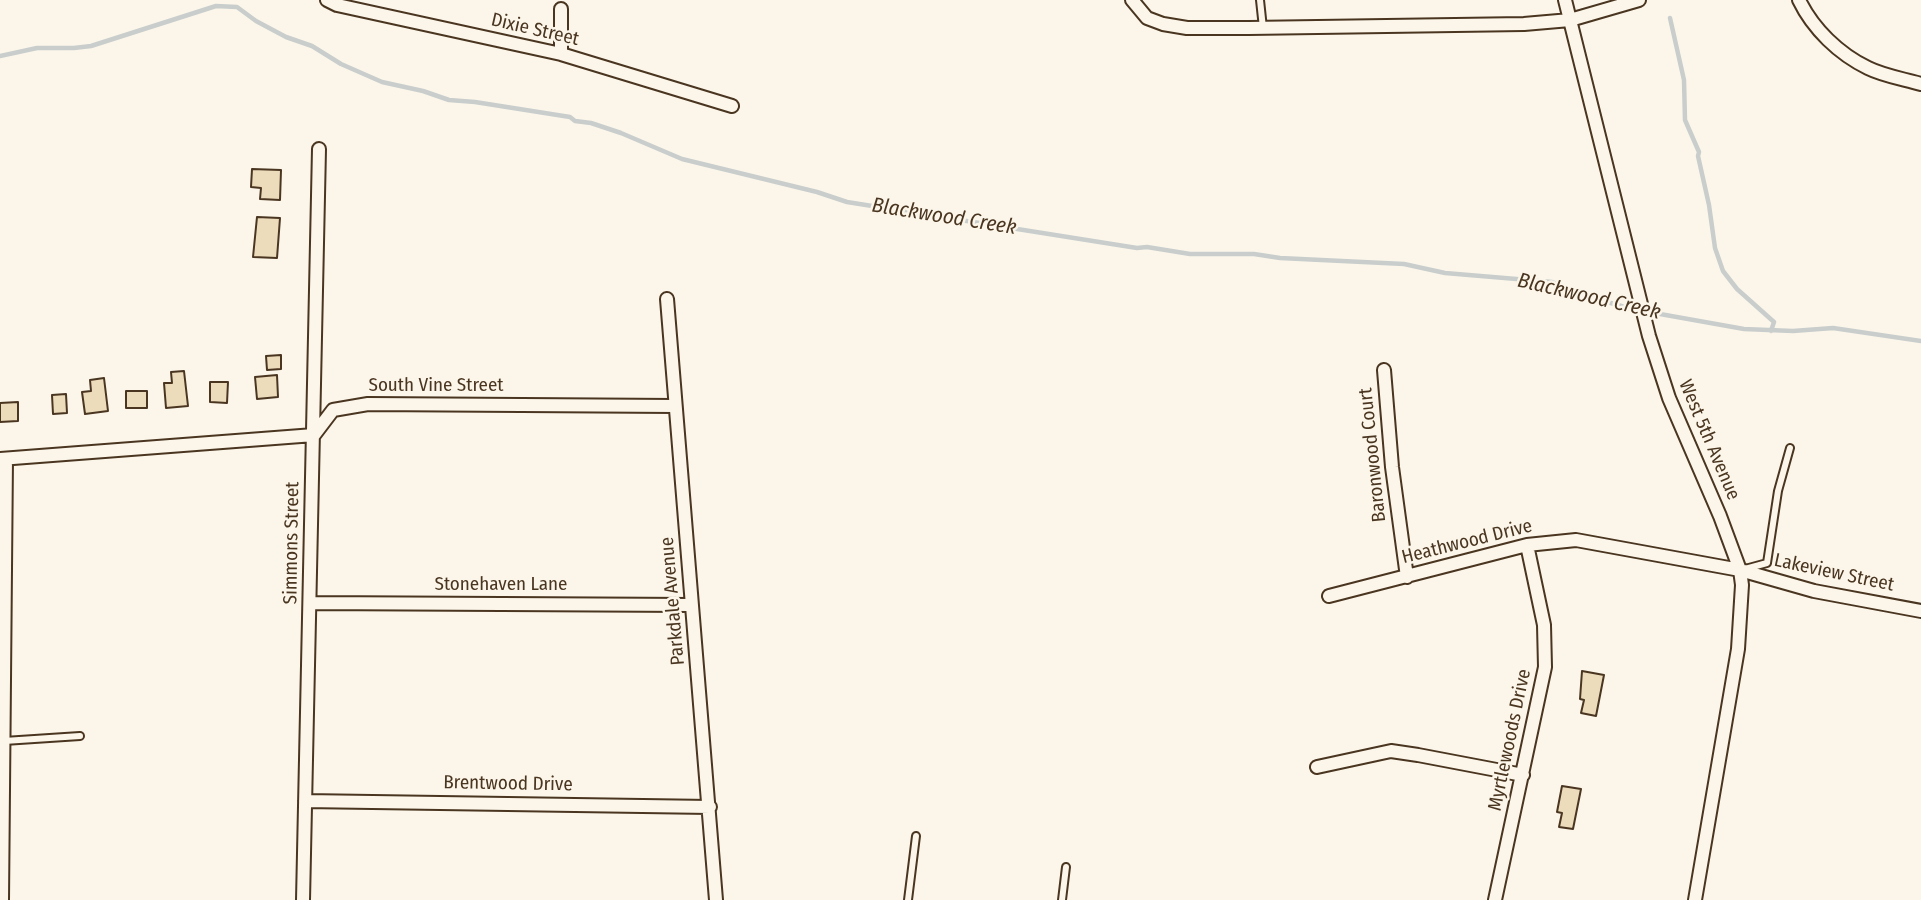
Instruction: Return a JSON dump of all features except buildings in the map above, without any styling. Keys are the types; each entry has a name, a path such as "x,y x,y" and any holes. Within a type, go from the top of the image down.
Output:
{"street":[{"name":"Dixie Street","path":"327,0 337,5 561,54 732,106"},
{"path":"1132,0 1147,18 1187,28 1524,24 1570,20 1639,0"},
{"name":"West 5th Avenue","path":"1565,0 1648,336 1669,397 1740,570 1742,585 1738,649 1695,900"},
{"path":"1799,0 1807,15 1834,46 1869,68 1921,84"},
{"path":"561,9 561,54"},
{"name":"Simmons Street","path":"303,900 319,149"},
{"name":"Parkdale Avenue","path":"667,299 716,900"},
{"name":"Baronwood Court","path":"1384,370 1395,494 1407,577"},
{"name":"South Vine Street","path":"314,435 333,410 368,404 675,406"},
{"path":"2,900 3,459 314,435"},
{"name":"Heathwood Drive","path":"1329,596 1527,545 1576,540 1740,570"},
{"name":"Myrtlewoods Drive","path":"1496,900 1545,667 1544,625 1527,545"},
{"name":"Lakeview Street","path":"1740,570 1814,591 1921,611"},
{"name":"Stonehaven Lane","path":"311,603 692,605"},
{"path":"1317,767 1391,751 1522,775"},
{"name":"Brentwood Drive","path":"305,800 710,807"}],"lane":[{"path":"1260,0 1263,28"},
{"path":"1740,570 1767,563 1778,491 1790,448"},
{"path":"4,741 80,736"},
{"path":"908,900 916,836"},
{"path":"1062,900 1066,867"}],"waterway":[{"name":"Blackwood Creek","path":"0,56 37,48 91,46 216,6 237,7 286,37 312,46 341,64 382,82 449,100 570,117 575,121 591,123 621,133 682,159 817,192 847,202 1137,248 1147,247 1190,254 1254,254 1280,258 1404,264 1445,273 1552,282 1586,296 1632,309 1744,329 1793,331 1833,328 1921,341"},
{"path":"1670,18 1684,80 1685,120 1699,152 1715,248 1723,271 1737,289 1774,322 1771,331"}]}
